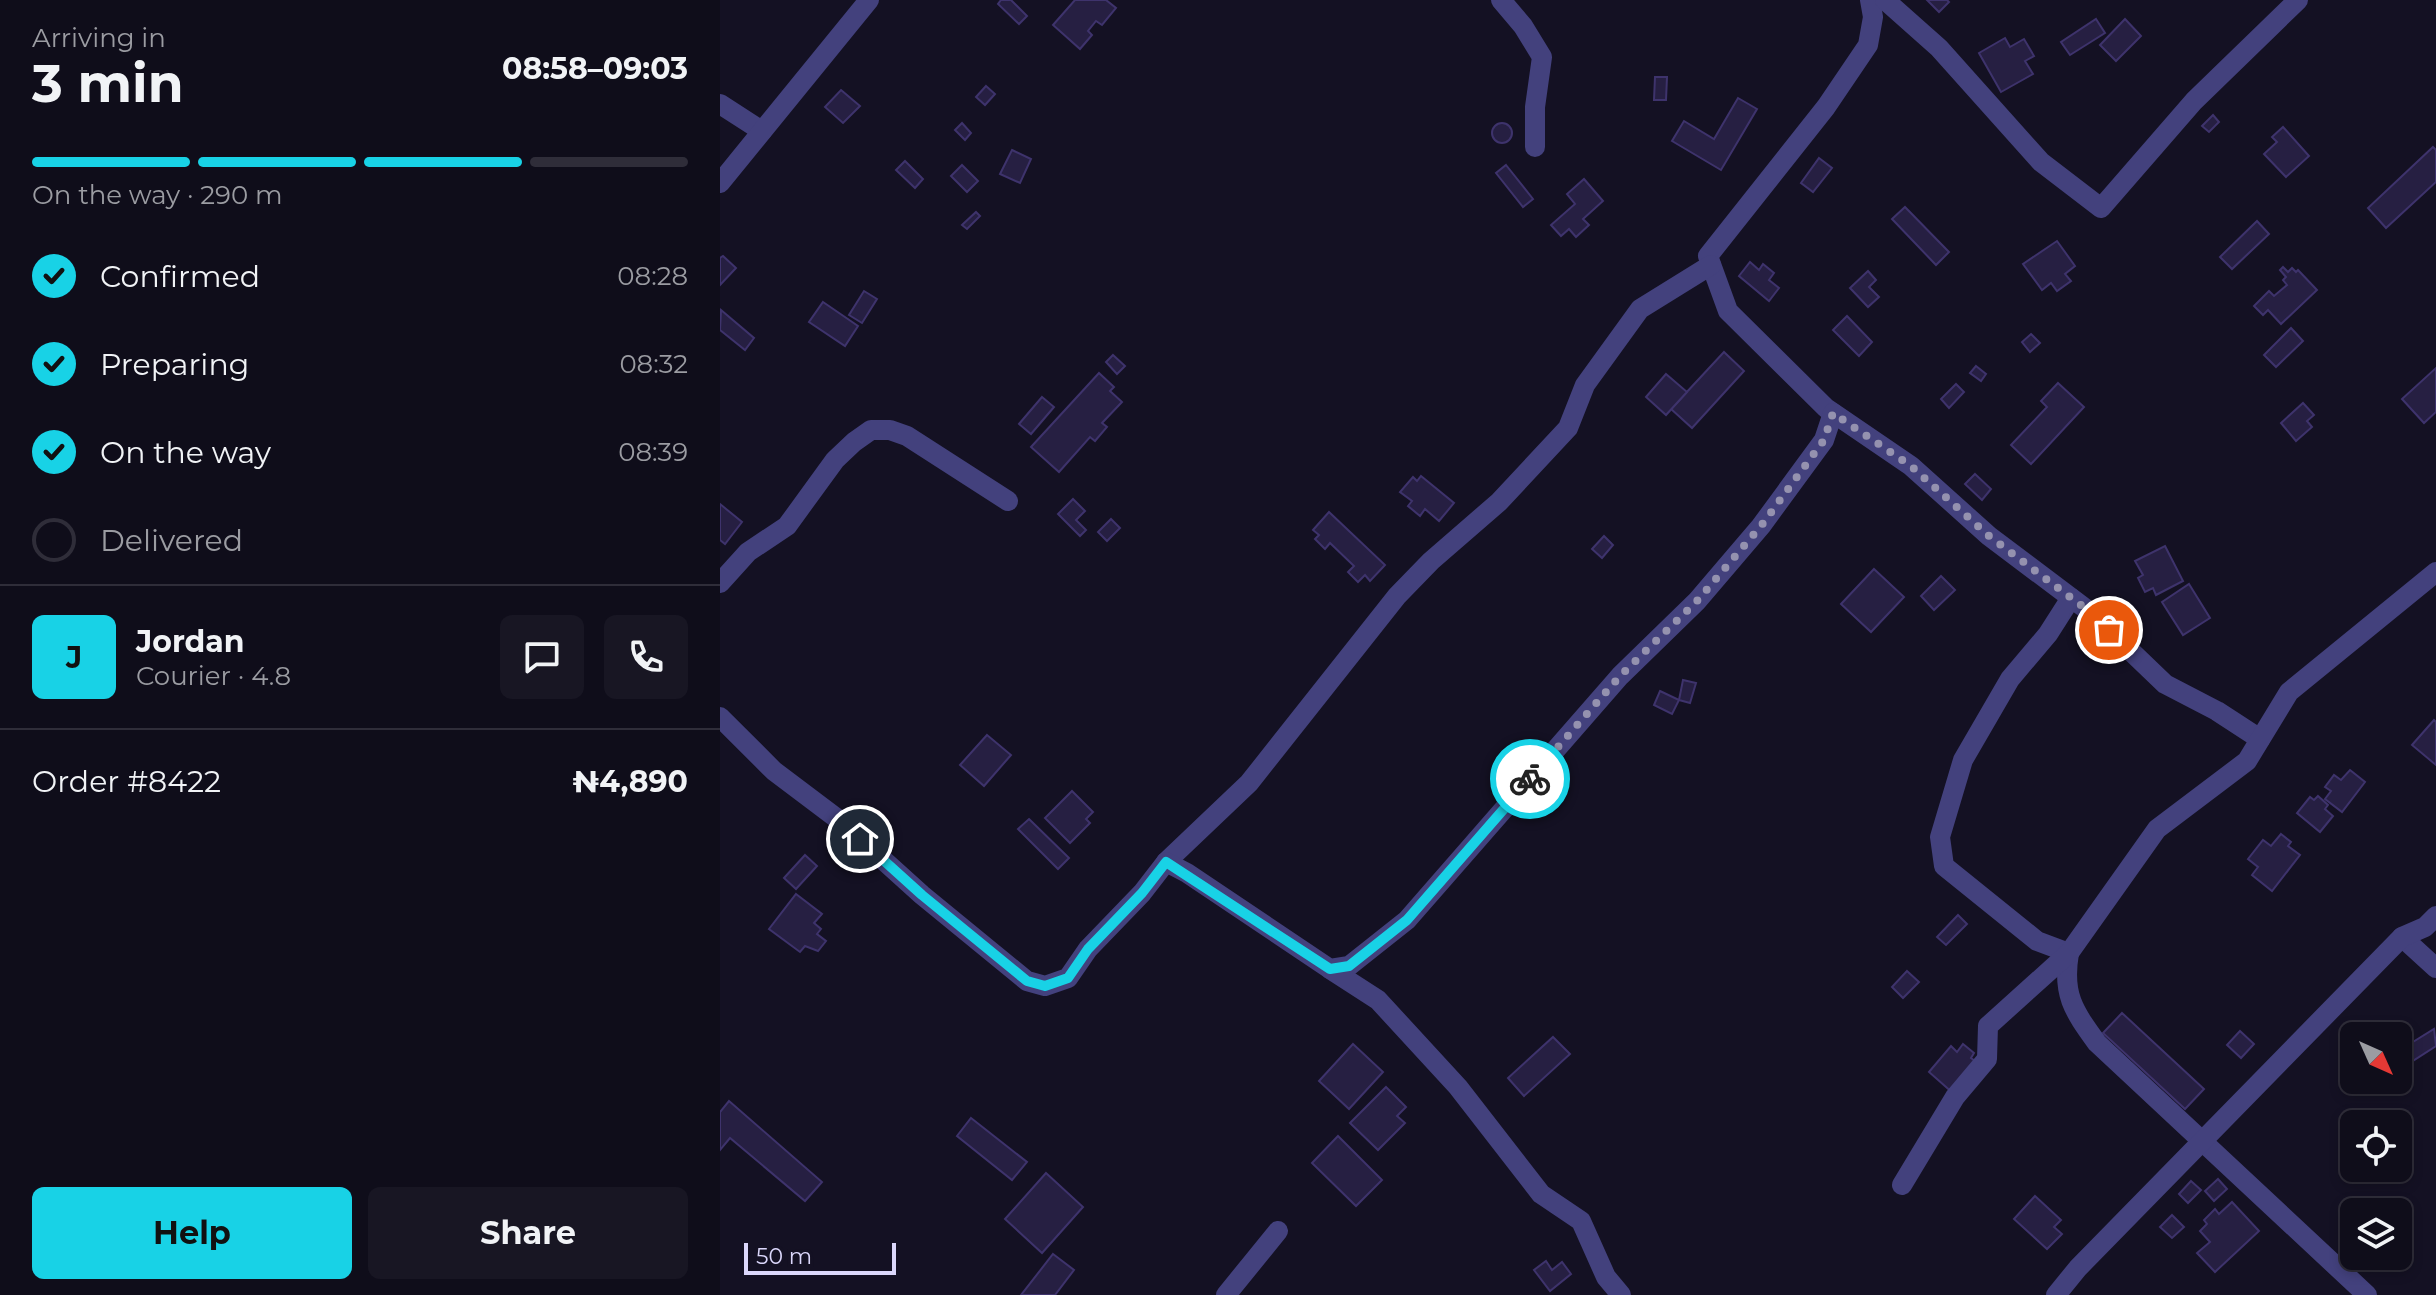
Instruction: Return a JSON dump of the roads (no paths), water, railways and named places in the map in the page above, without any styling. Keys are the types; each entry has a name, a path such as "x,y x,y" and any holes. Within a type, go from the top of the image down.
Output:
{"street":[{"path":"720,183 869,0"},
{"path":"1501,0 1523,26 1542,57 1535,107 1535,147"},
{"path":"1870,0 1873,17 1868,45 1826,107 1708,256 1728,311 1833,413 1911,466 1989,536 2090,612 2165,684 2217,711 2260,739"},
{"path":"1885,0 1939,48 2041,162 2101,208 2194,101 2298,0"},
{"path":"720,104 762,131"},
{"path":"720,717 774,771 839,820 922,895 1027,981 1045,986 1068,978 1088,949 1142,893 1166,862 1249,783 1397,596 1549,451 1568,428 1585,385 1640,309 1711,265"},
{"path":"1330,969 1349,966 1407,920 1620,676 1697,601 1761,526 1824,440 1833,413"},
{"path":"720,583 748,552 787,526 835,460 871,430 890,430 907,436 1008,501"},
{"path":"1902,1185 1955,1097 1987,1059 1988,1026 2069,953 2157,829 2247,761 2289,692 2436,572"},
{"path":"2069,953 2037,941 1944,866 1940,837 1963,760 2010,679 2048,634 2071,598"},
{"path":"1166,862 1378,1000 1458,1087 1541,1194 1581,1221 1606,1277 1621,1295"},
{"path":"2056,1295 2202,1139 2402,937 2425,927 2436,916"},
{"path":"2402,937 2436,968"},
{"path":"2069,953 2065,978 2077,1015 2097,1043 2367,1295"},
{"path":"1226,1295 1278,1231"}]}
